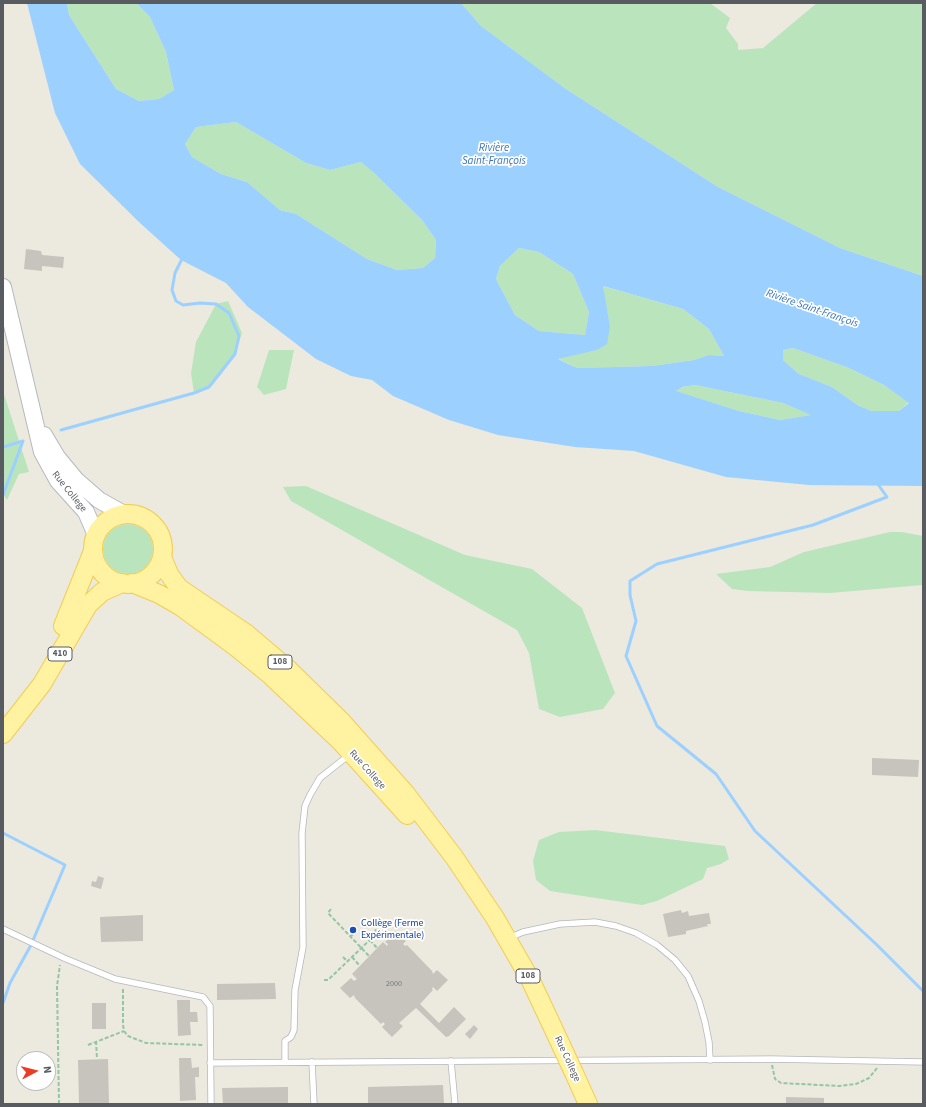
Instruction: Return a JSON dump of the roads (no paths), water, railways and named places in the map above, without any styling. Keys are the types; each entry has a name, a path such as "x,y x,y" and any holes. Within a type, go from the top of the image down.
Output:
{"main road":[{"name":"Rue College","path":"3,287 38,440 47,464 61,485 86,512 95,543 96,562 103,572 112,580 127,583 170,599 214,630 284,688 352,752 396,801 504,941"},
{"name":"Rue College","path":"30,403 47,441 72,475 99,500 124,514 139,516 152,524 161,537 162,556 169,574 179,588 239,628 278,660 332,711 378,761 448,849 546,1014 588,1104"},
{"path":"95,543 109,520 124,514"},
{"name":"410","path":"3,717 35,673 64,623 95,543"},
{"path":"127,583 143,580 152,574 162,556"},
{"name":"410","path":"3,734 44,680 88,605 102,592 127,583"}],"lane":[{"path":"285,1062 286,1041 291,1037 294,1030 295,990 303,947 302,833 305,806 320,778 352,752"},
{"path":"504,941 523,932 560,924 595,922 616,926 636,933 657,945 675,960 688,976 699,1001 705,1022 709,1042 710,1060"},
{"path":"3,929 64,958 123,981 203,997 210,1006 211,1104"},
{"path":"210,1063 772,1059 923,1062"},
{"path":"451,1061 456,1104"},
{"path":"312,1062 314,1104"}],"water":[{"name":"Rivière Saint-François","path":"27,3 67,3 69,15 116,89 139,101 159,99 174,90 166,52 150,17 136,3 461,3 481,26 566,89 718,187 840,248 923,276 923,486 809,485 726,477 634,451 575,447 498,435 449,420 393,396 372,380 351,376 316,359 248,307 226,283 181,260 140,223 80,164 55,113","holes":["236,122 306,163 330,170 361,162 422,220 436,240 435,258 423,268 397,270 367,259 296,214 280,210 247,182 221,174 192,157 185,144 196,127","519,248 539,252 573,274 589,312 585,335 539,331 515,315 496,279 500,266","603,286 683,309 709,329 724,356 709,355 694,360 652,366 577,368 558,359 597,350 607,344 610,326","793,348 849,368 884,385 909,403 899,411 872,411 859,406 832,387 799,374 783,360 783,350","695,385 783,403 811,415 780,420 739,411 676,391 682,387"]}],"waterway":[{"path":"61,430 194,393 209,387 235,354 239,336 229,313 216,304 200,303 183,305 176,301 172,290 175,273 183,257"},
{"path":"3,447 23,441"},
{"path":"3,495 23,441"},
{"path":"877,483 887,497 813,525 657,564 630,581 630,595 636,621 626,656 657,726 716,774 755,831 877,945 923,991"},
{"path":"3,833 65,865 31,945 10,983 3,1003"}],"place":[{"name":"Collège (Ferme Expérimentale)","path":"353,930"}]}
